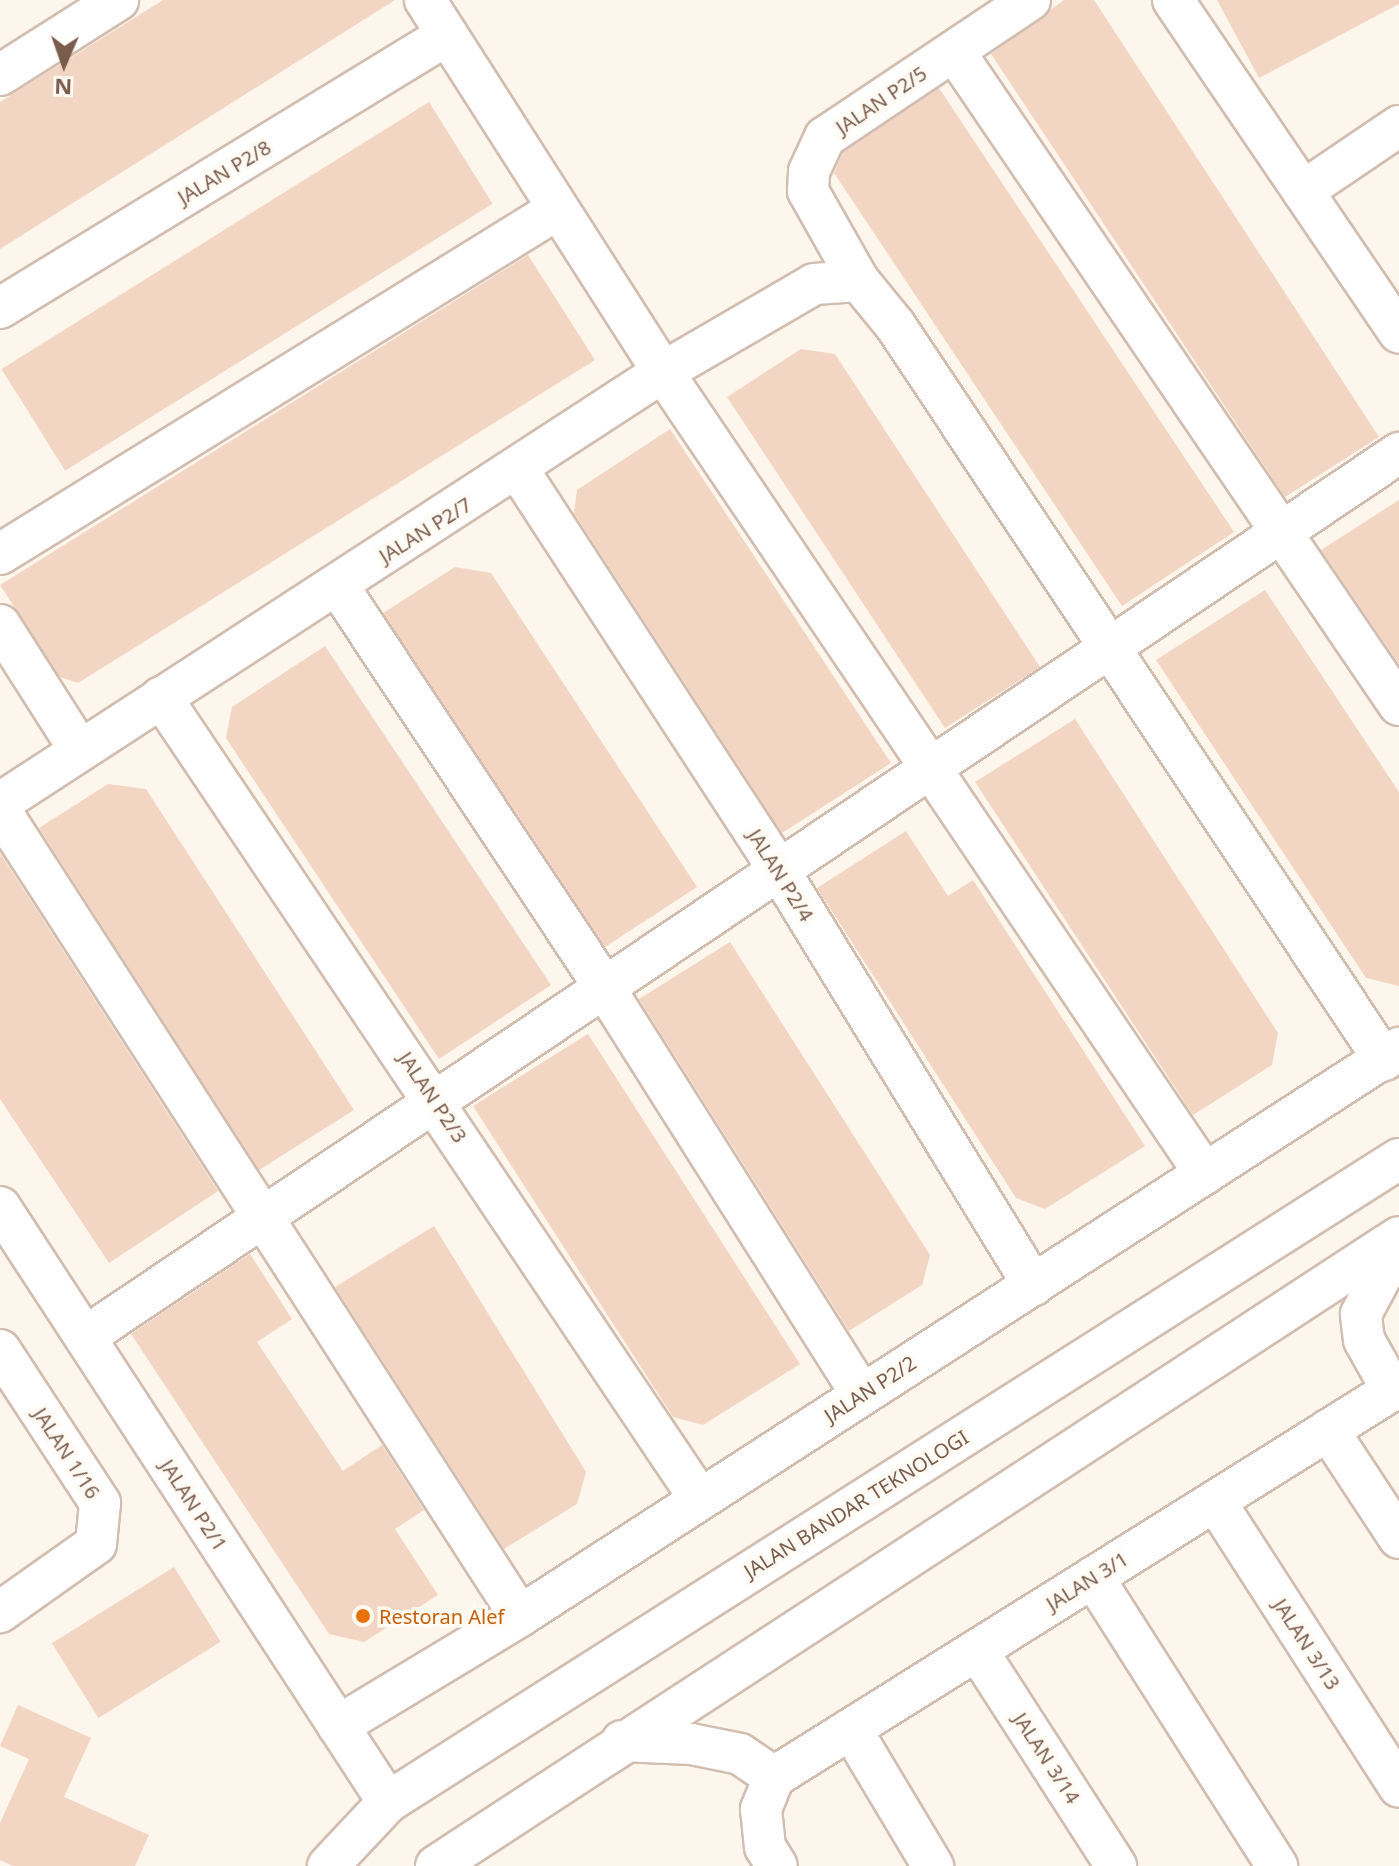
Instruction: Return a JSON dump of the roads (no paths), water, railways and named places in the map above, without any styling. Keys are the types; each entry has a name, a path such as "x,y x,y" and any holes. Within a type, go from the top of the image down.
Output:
{"street":[{"path":"0,75 118,0"},
{"path":"425,0 663,372 934,766 1205,1174"},
{"name":"JALAN P2/5","path":"859,281 808,191 809,172 825,137 1030,0"},
{"path":"1173,0 1399,333"},
{"name":"JALAN P2/8","path":"0,308 447,35"},
{"path":"954,51 1399,705"},
{"path":"1303,191 1399,126"},
{"path":"0,554 558,209"},
{"path":"859,281 895,325 1107,649 1391,1054"},
{"name":"JALAN P2/7","path":"0,803 79,749 519,471 663,372 814,284 859,281"},
{"path":"85,1337 1399,453"},
{"name":"JALAN P2/4","path":"519,471 779,870 1033,1285"},
{"path":"338,586 604,987 861,1394"},
{"path":"0,625 79,749"},
{"name":"JALAN P2/3","path":"161,697 436,1101 700,1499"},
{"path":"0,810 520,1616"},
{"name":"JALAN P2/2","path":"338,1726 520,1616 1391,1054"},
{"name":"JALAN BANDAR TEKNOLOGI","path":"328,1866 388,1802 1399,1159"},
{"name":"JALAN P2/1","path":"0,1207 388,1802"},
{"path":"1396,1388 1364,1340 1361,1314 1399,1240"},
{"path":"436,1866 622,1741 1399,1240"},
{"name":"JALAN 1/16","path":"0,1350 100,1503 96,1544 0,1612"},
{"name":"JALAN 3/1","path":"774,1777 1396,1388"},
{"path":"1328,1430 1399,1538"},
{"name":"JALAN 3/13","path":"1215,1501 1399,1787"},
{"path":"1093,1577 1277,1866"},
{"name":"JALAN 3/14","path":"977,1650 1116,1866"},
{"path":"851,1729 933,1866"},
{"path":"622,1741 691,1744 740,1754 774,1777 761,1809 765,1847 777,1866"}],"place":[{"name":"Restoran Alef","path":"363,1616"}]}
